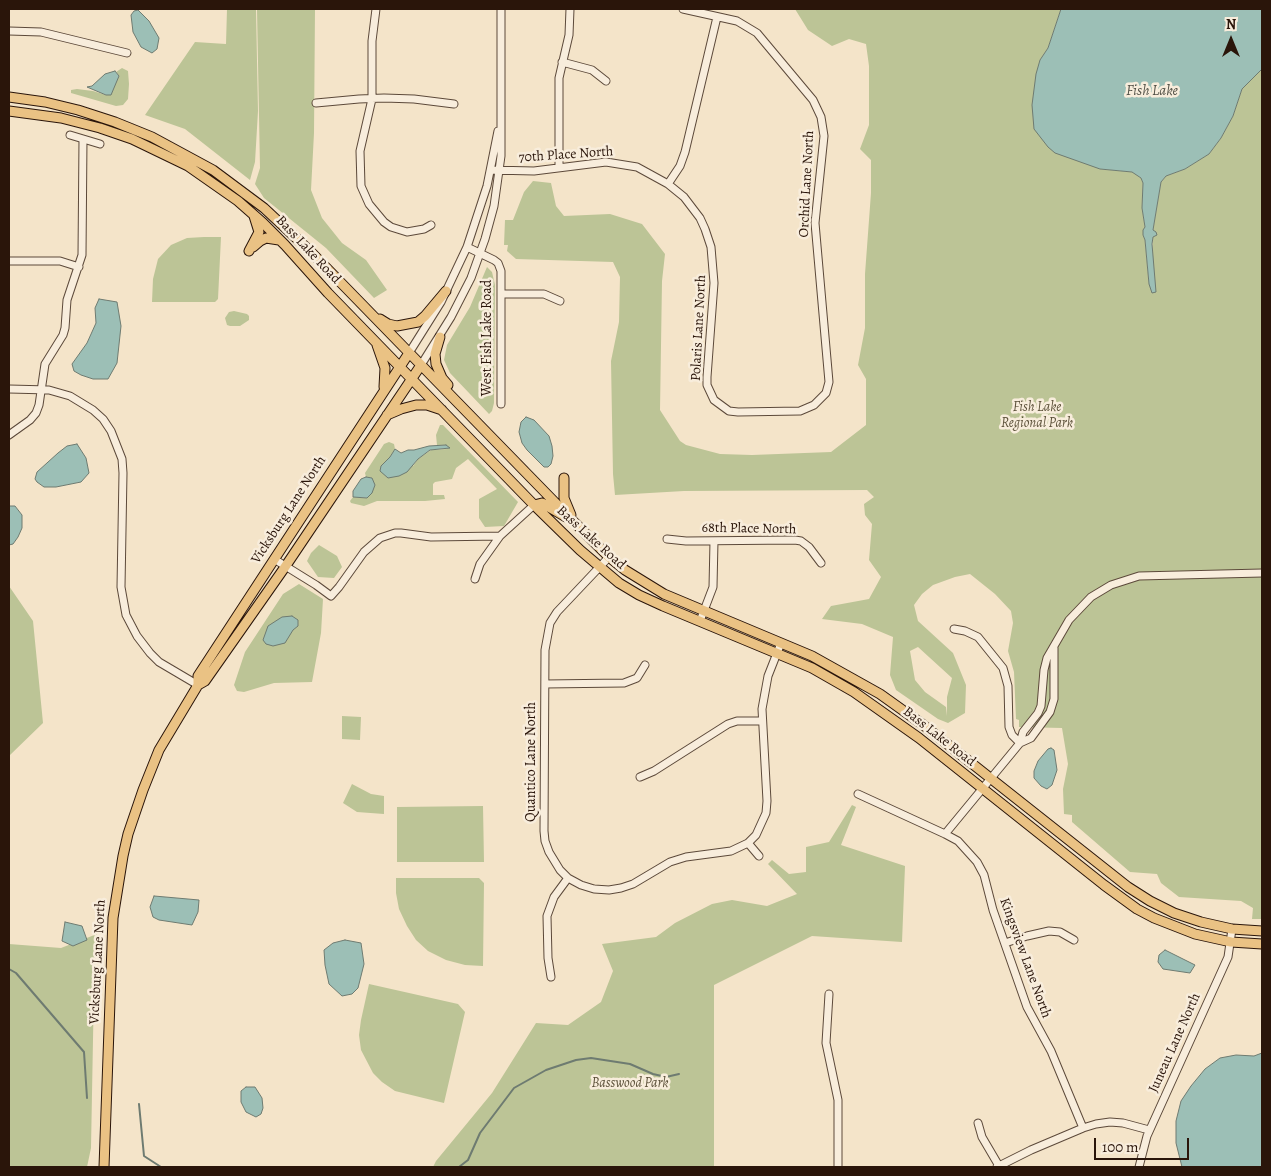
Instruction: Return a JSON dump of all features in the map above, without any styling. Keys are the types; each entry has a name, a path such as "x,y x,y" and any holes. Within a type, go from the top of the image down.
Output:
{"main road":[{"name":"Bass Lake Road","path":"9,97 78,110 115,122 158,140 213,170 246,193 280,222 574,522 625,570 651,587 829,664 880,694 922,724 1139,894 1174,913 1201,922 1232,929 1262,931"},
{"name":"Bass Lake Road","path":"9,111 68,120 132,139 188,166 223,189 253,213 281,241 534,505 599,567 619,583 639,595 812,668 876,706 1137,909 1154,918 1195,934 1230,942 1262,944"},
{"path":"253,213 258,232 249,250 260,240 266,238 281,241"},
{"path":"369,312 388,324 398,326 411,324 418,322 425,316 446,291"},
{"path":"440,337 435,359 442,378 496,433 513,458"},
{"path":"376,342 385,368 384,391"},
{"name":"Vicksburg Lane North","path":"198,685 198,676 409,353"},
{"name":"Vicksburg Lane North","path":"104,1167 111,936 123,856 134,813 159,750 198,685 204,681 285,566 421,364"},
{"path":"387,415 416,405 427,405 443,410"},
{"path":"564,478 564,498 574,522"},
{"path":"534,505 542,503 574,522"}],"street":[{"path":"376,9 372,41 372,98 360,151 360,177 364,196 376,213 390,227 407,232 424,229 431,225"},
{"name":"West Fish Lake Road","path":"421,364 440,337 460,302 480,252 494,206 500,171 501,9"},
{"path":"559,167 559,87 562,62 569,35 570,9"},
{"name":"Orchid Lane North","path":"682,9 737,21 756,33 813,100 822,117 824,136 815,223 829,382 826,393 820,400"},
{"path":"668,184 680,166 685,152 717,17"},
{"path":"9,31 41,32 127,53"},
{"path":"562,62 592,70 606,81"},
{"path":"316,103 372,98 414,99 454,104"},
{"name":"West Fish Lake Road","path":"409,353 435,313 467,247 479,214 491,170 500,116"},
{"path":"70,135 100,144"},
{"path":"9,435 30,420 36,413 45,364 63,335 67,300 82,255 83,139"},
{"name":"70th Place North","path":"491,170 534,171 596,162 636,167 668,184"},
{"name":"Polaris Lane North","path":"668,184 684,198 700,218 706,229 711,247 714,283 707,385 714,400 729,411 756,412 800,411 820,400"},
{"name":"West Fish Lake Road","path":"467,247 494,260 500,267 501,404"},
{"path":"9,261 60,261 79,267"},
{"path":"501,294 544,294 560,301"},
{"path":"9,389 41,389 70,396 82,402 103,419 112,431 122,458 121,587 126,615 137,636 150,653 160,662 198,685"},
{"path":"475,579 480,564 500,536 534,505"},
{"path":"274,559 331,596 343,583 364,552 380,538 401,532 431,537 500,536"},
{"name":"68th Place North","path":"667,540 800,541 809,547 821,563"},
{"path":"700,621 713,587 714,541"},
{"name":"Quantico Lane North","path":"568,878 560,870 549,852 544,831 545,650 550,623 562,604 609,557"},
{"path":"945,834 1020,743 1023,732 1038,713 1041,706 1045,666 1064,627 1082,604 1100,590 1139,576 1262,573"},
{"path":"954,629 965,631 978,637 1003,668 1008,686 1009,726 1012,735 1020,743"},
{"path":"551,977 548,958 547,916 554,897 568,878 594,889 609,890 620,888 633,884 670,862 700,855 731,851 748,843 756,835 766,813 767,801 762,721 766,684 781,643"},
{"path":"545,684 624,683 637,678 645,665"},
{"path":"640,776 654,771 728,724 737,721 762,721"},
{"name":"Kingsview Lane North","path":"858,794 958,841 978,862 984,875 1027,1007 1050,1051 1082,1128"},
{"path":"748,843 759,856"},
{"name":"Juneau Lane North","path":"1139,1167 1150,1130 1228,957 1232,929"},
{"path":"1005,943 1049,931 1060,932 1074,940"},
{"path":"829,994 826,1043 838,1100 838,1167"},
{"path":"978,1123 982,1137 998,1167 1031,1150 1082,1128 1110,1122 1123,1123 1150,1130"}],"green space":[{"path":"227,9 256,9 258,111 255,162 250,180 185,129 145,115 195,42 226,44"},
{"path":"257,9 315,9 314,133 311,190 322,218 342,243 366,260 387,290 374,298 326,248 264,198 255,184 260,168"},
{"name":"Fish Lake Regional Park","path":"795,9 1061,9 1048,48 1040,60 1032,105 1100,169 1133,172 1141,178 1143,183 1142,208 1145,227 1143,235 1149,284 1153,230 1161,182 1166,176 1185,169 1209,154 1221,138 1233,116 1242,89 1262,69 1262,919 1252,919 1253,908 1241,901 1179,897 1161,883 1157,874 1130,872 1072,822 1072,815 1064,814 1063,789 1068,764 1062,728 1019,727 1019,720 1016,719 1014,672 1008,651 1013,623 1011,611 995,594 970,574 933,585 922,594 914,605 918,621 953,653 966,685 965,713 948,723 938,719 896,690 890,675 893,637 862,624 822,619 831,606 869,599 881,577 869,560 872,524 865,515 864,504 874,497 867,490 684,491 615,495 611,361 619,322 620,277 613,262 516,259 507,251 508,245 504,245 505,220 513,220 524,192 533,181 551,183 556,206 564,216 610,214 642,224 665,254 662,281 660,410 680,441 686,445 720,454 752,455 831,452 866,425 866,379 858,365 865,328 865,274 871,193 871,160 860,149 869,125 869,66 866,44 849,39 832,46 808,30","holes":["918,647 952,678 947,697 947,716 946,707 925,692 915,680 910,651"]},
{"path":"122,68 128,71 129,84 128,99 123,105 116,106 71,93 71,90 77,89 106,95 119,76 116,72"},
{"path":"221,237 218,299 215,302 152,302 153,279 158,259 171,245 187,238"},
{"path":"487,267 492,272 495,285 494,403 489,414 450,373 444,360 447,345 470,307"},
{"path":"234,311 247,314 249,320 240,326 227,325 225,318 229,312"},
{"path":"440,425 443,425 518,502 504,526 485,527 479,518 479,499 497,489 468,459 456,468 452,479 433,484 433,495 444,495 445,499 377,501 364,506 351,503 350,501 353,497 367,498 372,478 366,477 365,473 384,444 389,442 394,444 395,449 381,466 413,466 418,459 431,450 447,449 446,445 437,445 436,435"},
{"path":"319,545 337,556 342,567 334,578 318,577 307,561 311,553"},
{"path":"299,584 323,599 321,633 312,682 274,683 244,692 237,691 234,685 245,652 283,594"},
{"path":"9,586 33,621 43,723 9,756"},
{"path":"342,716 361,717 360,740 342,739"},
{"path":"352,784 371,794 384,796 384,814 357,812 343,803"},
{"name":"Basswood Park","path":"852,805 856,807 841,845 905,866 902,942 812,936 714,985 714,1167 433,1167 492,1093 536,1023 568,1025 601,1002 613,971 602,944 656,937 675,923 712,904 732,900 767,906 797,894 768,864 772,860 789,874 806,872 806,847 829,842"},
{"path":"483,806 484,862 397,862 397,807"},
{"path":"396,878 479,878 484,883 483,966 465,965 446,960 428,951 416,940 399,909"},
{"path":"97,934 95,967 97,970 94,985 91,1148 87,1167 9,1167 9,944 61,948"},
{"path":"369,984 458,1004 465,1012 444,1103 395,1091 373,1073 361,1050 359,1035"}],"water":[{"name":"Fish Lake","path":"1061,9 1262,9 1262,69 1242,89 1233,116 1221,138 1209,154 1185,169 1166,176 1161,182 1153,230 1157,235 1153,237 1152,244 1156,292 1152,293 1149,284 1143,235 1145,227 1142,208 1143,183 1141,178 1132,172 1100,169 1055,153 1034,129 1032,105 1036,74 1040,60 1048,48"},
{"path":"138,10 149,21 159,38 157,49 152,53 141,47 133,32 131,15 134,11"},
{"path":"115,71 119,76 111,95 106,95 87,87 92,86 105,74"},
{"path":"99,299 117,302 121,326 117,363 108,379 93,379 81,375 74,371 72,364 87,343 96,323 95,308"},
{"path":"526,417 534,420 549,436 553,456 548,467 544,467 522,443 519,432 521,422"},
{"path":"77,444 86,458 89,473 81,482 56,487 44,487 37,482 35,479 37,472 67,446"},
{"path":"446,445 450,448 430,450 418,459 407,472 399,476 388,478 380,471 381,466 395,449 401,453 429,446"},
{"path":"366,477 372,478 375,485 372,493 367,498 353,497 353,491 361,479"},
{"path":"9,506 15,506 22,515 22,528 13,544 9,545"},
{"path":"292,616 298,620 298,626 293,630 285,643 273,646 266,644 263,640 268,626 282,617"},
{"path":"1051,748 1054,750 1057,770 1052,785 1047,789 1041,786 1034,778 1034,771 1038,761"},
{"path":"154,896 199,900 198,912 192,925 159,920 153,917 150,907"},
{"path":"65,922 82,926 87,940 73,946 62,941"},
{"path":"345,940 361,943 364,964 358,988 352,994 342,996 329,984 324,950 333,943"},
{"path":"1165,950 1195,965 1190,973 1163,969 1158,962 1159,955"},
{"path":"1262,1053 1262,1167 1182,1167 1176,1143 1176,1121 1181,1101 1191,1086 1205,1069 1220,1058 1236,1055 1254,1056"},
{"path":"246,1087 255,1087 262,1098 263,1108 261,1114 256,1117 246,1112 241,1102 241,1091"}],"waterway":[{"path":"9,969 16,973 84,1052 87,1098"},
{"path":"459,1167 468,1160 480,1133 514,1088 546,1070 576,1060 591,1058 630,1064 653,1074 666,1077 679,1074"},
{"path":"139,1104 144,1156 161,1167"}]}
